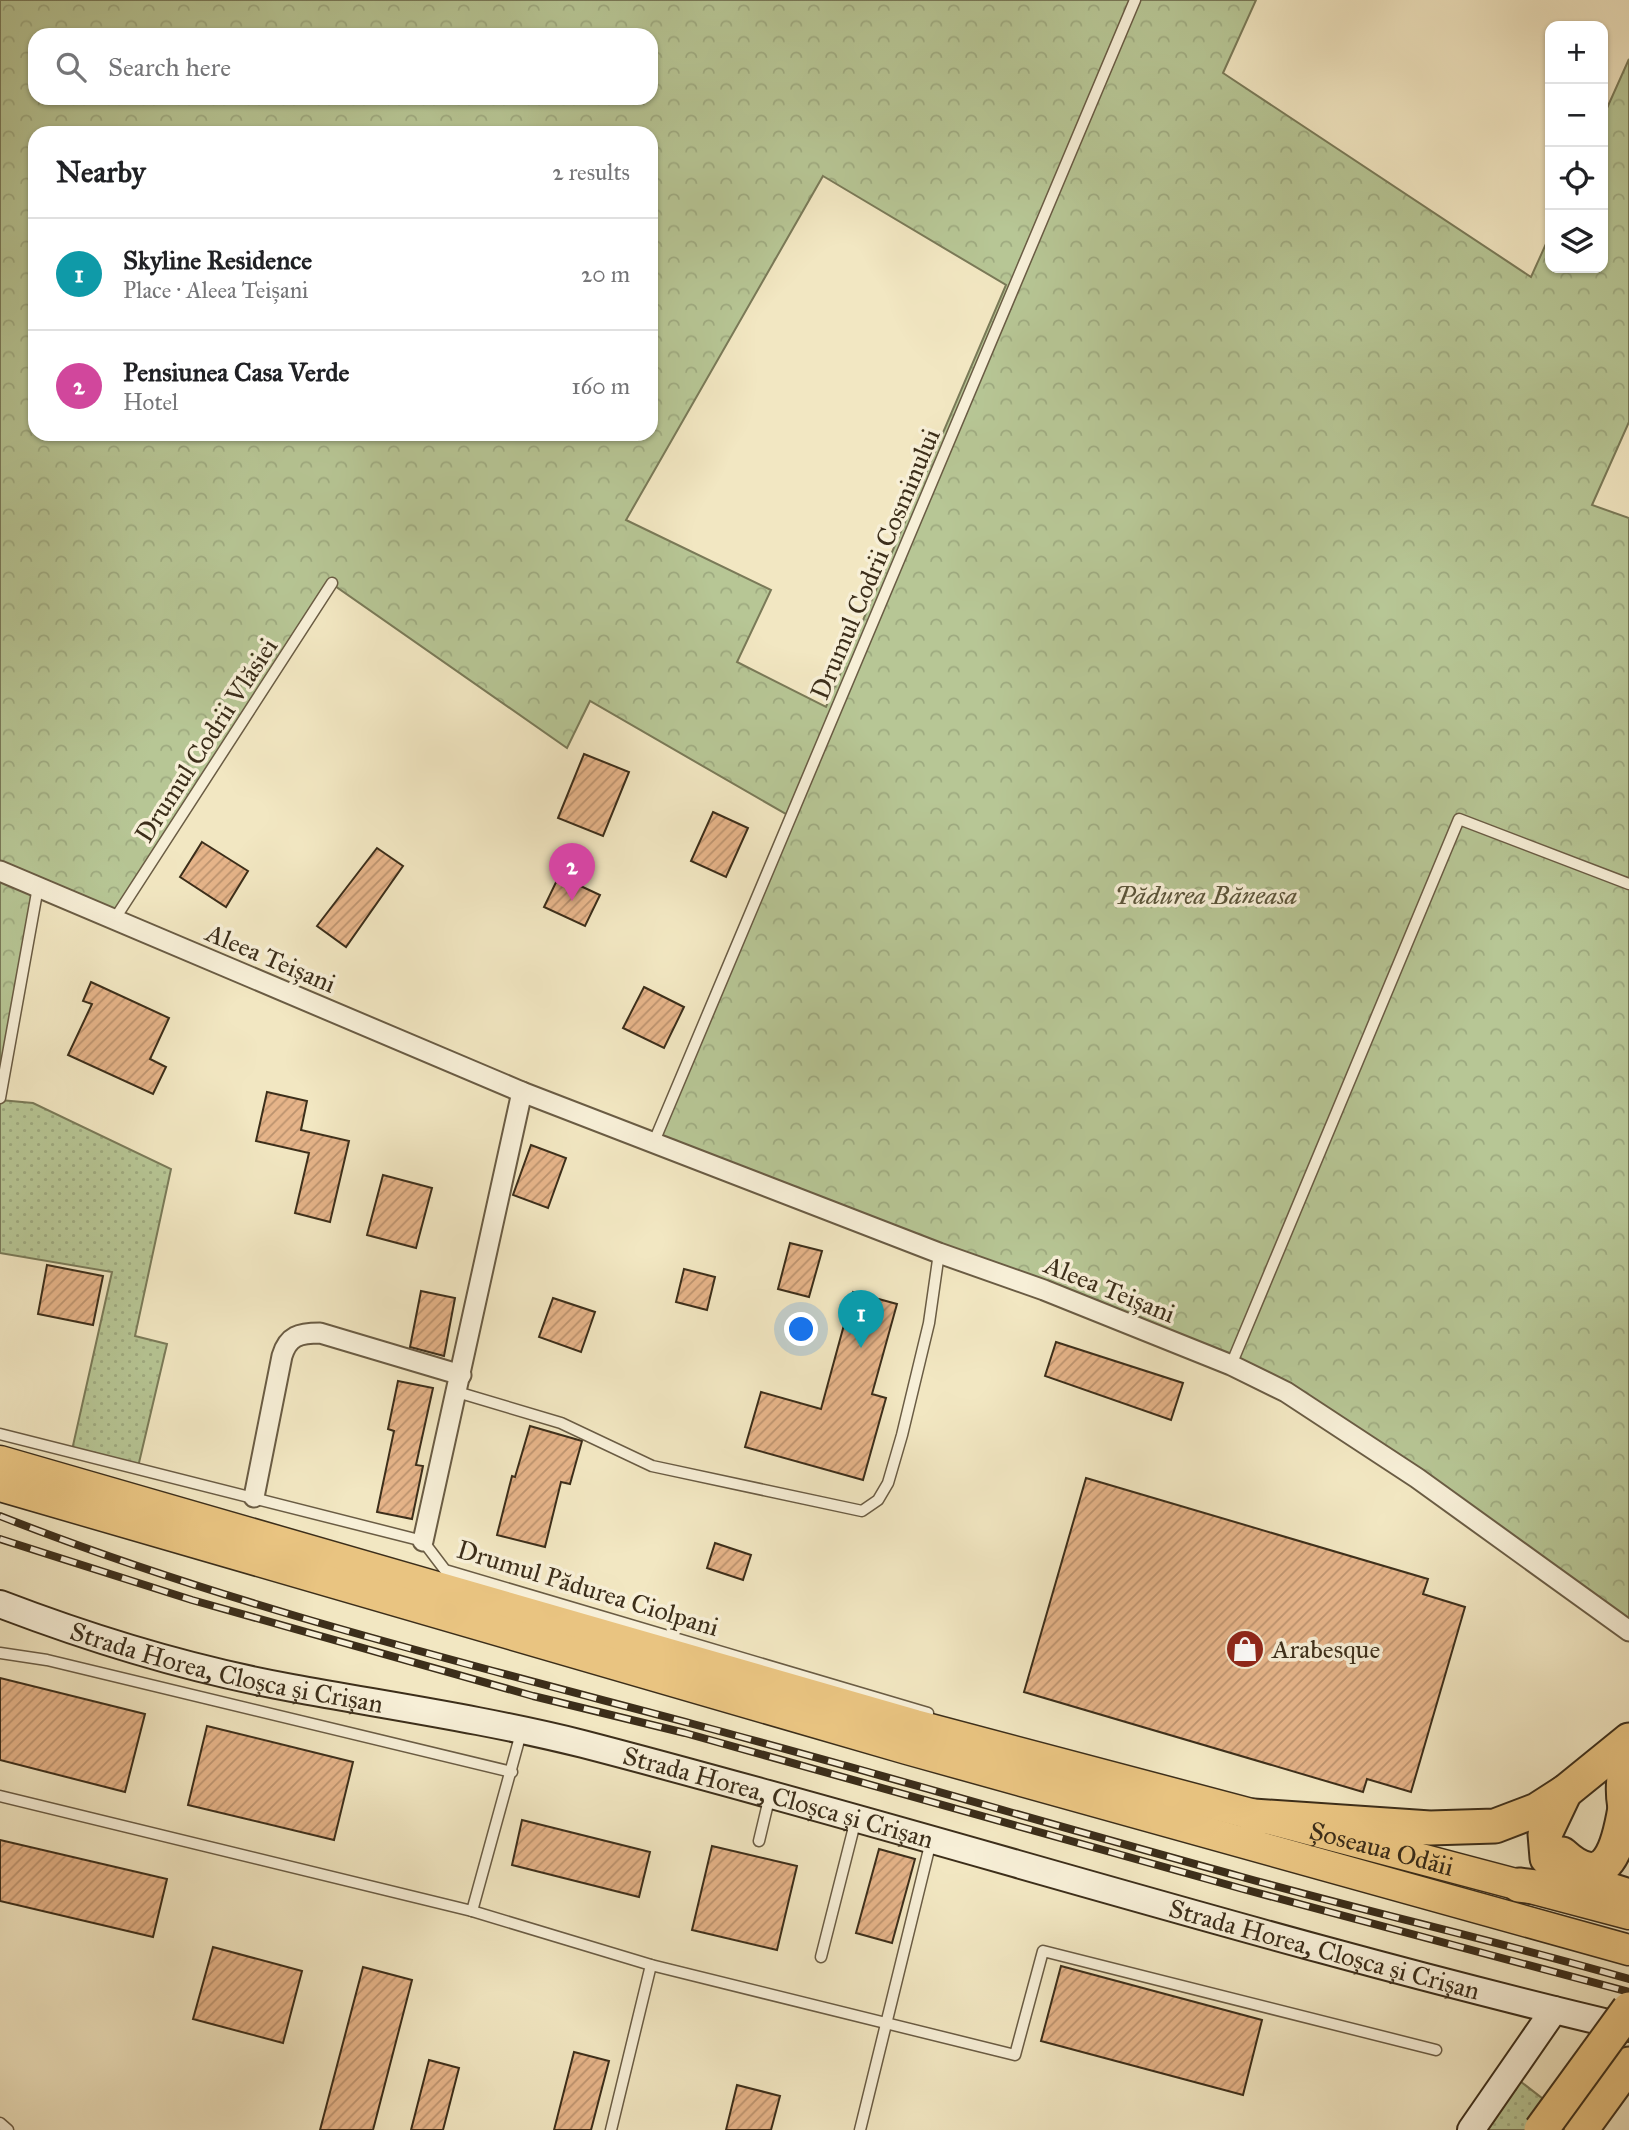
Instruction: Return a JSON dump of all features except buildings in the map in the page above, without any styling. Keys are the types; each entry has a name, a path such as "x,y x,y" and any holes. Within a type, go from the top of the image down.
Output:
{"highway":[{"path":"1253,1816 1478,1828 1516,1819 1562,1798 1629,1740"},
{"path":"1562,1798 1556,1826 1558,1846 1568,1860 1591,1868 1607,1862 1615,1853 1627,1816 1623,1777 1629,1757"},
{"path":"1562,1798 1545,1834 1547,1858 1572,1878 1629,1896"},
{"path":"1519,1885 1629,1896"},
{"path":"1541,2130 1629,2009"},
{"path":"1581,2130 1629,2064"}],"main road":[{"path":"0,1461 917,1729 1524,1923 1629,1950"},
{"path":"0,1486 917,1729"},
{"name":"Șoseaua Odăii","path":"917,1729 1629,1914"}],"street":[{"name":"Aleea Teișani","path":"0,871 522,1092 939,1254 1044,1290 1231,1365 1286,1392 1417,1478 1629,1630"},
{"path":"423,1541 522,1092"},
{"path":"254,1497 282,1356 286,1344 299,1333 320,1333 459,1383"},
{"name":"Strada Horea, Cloșca și Crișan","path":"0,1604 168,1659 288,1687 522,1728 770,1794 1426,1978 1629,2028"},
{"path":"1471,2130 1553,2010"}],"lane":[{"name":"Drumul Codrii Cosminului","path":"653,1144 1135,0"},
{"name":"Drumul Codrii Vlăsiei","path":"114,920 332,583"},
{"path":"1231,1365 1459,819 1629,884"},
{"path":"0,1098 38,887"},
{"path":"459,1383 561,1423 652,1466 862,1511 878,1500 888,1483 929,1323 939,1254"},
{"name":"Drumul Pădurea Ciolpani","path":"0,1434 423,1541 445,1570 917,1729"},
{"path":"0,1653 47,1660 512,1772"},
{"path":"472,1911 522,1728"},
{"path":"760,1841 770,1794"},
{"path":"0,1796 472,1911 652,1965 1015,2055 1043,1951 1436,2050"},
{"path":"821,1957 856,1819"},
{"path":"860,2130 931,1840"},
{"path":"611,2130 652,1965"},
{"path":"0,2123 8,2130"}],"green space":[{"name":"Pădurea Băneasa","path":"0,0 1256,0 1223,73 1531,277 1545,246 1545,273 1608,273 1608,106 1629,59 1629,422 1592,505 1629,518 1629,1631 1286,1392 653,1144 791,817 590,701 567,748 332,584 114,920 0,871","holes":["823,176 1006,285 826,707 737,662 771,590 626,520"]},
{"path":"0,881 36,895 0,1099"},
{"path":"0,1100 33,1103 171,1169 135,1336 167,1344 138,1467 72,1450 112,1272 0,1253"},
{"path":"1511,2074 1556,2109 1540,2130 1472,2130"}],"railway":[{"path":"0,1516 170,1577 343,1630 1290,1890 1629,1979"},
{"path":"0,1539 192,1600 533,1696 685,1733 1243,1889 1629,1992"}],"place":[{"name":"Pensiunea Casa Verde","path":"572,901"},
{"name":"Skyline Residence","path":"861,1348"},
{"name":"Arabesque","path":"1245,1649"}]}
